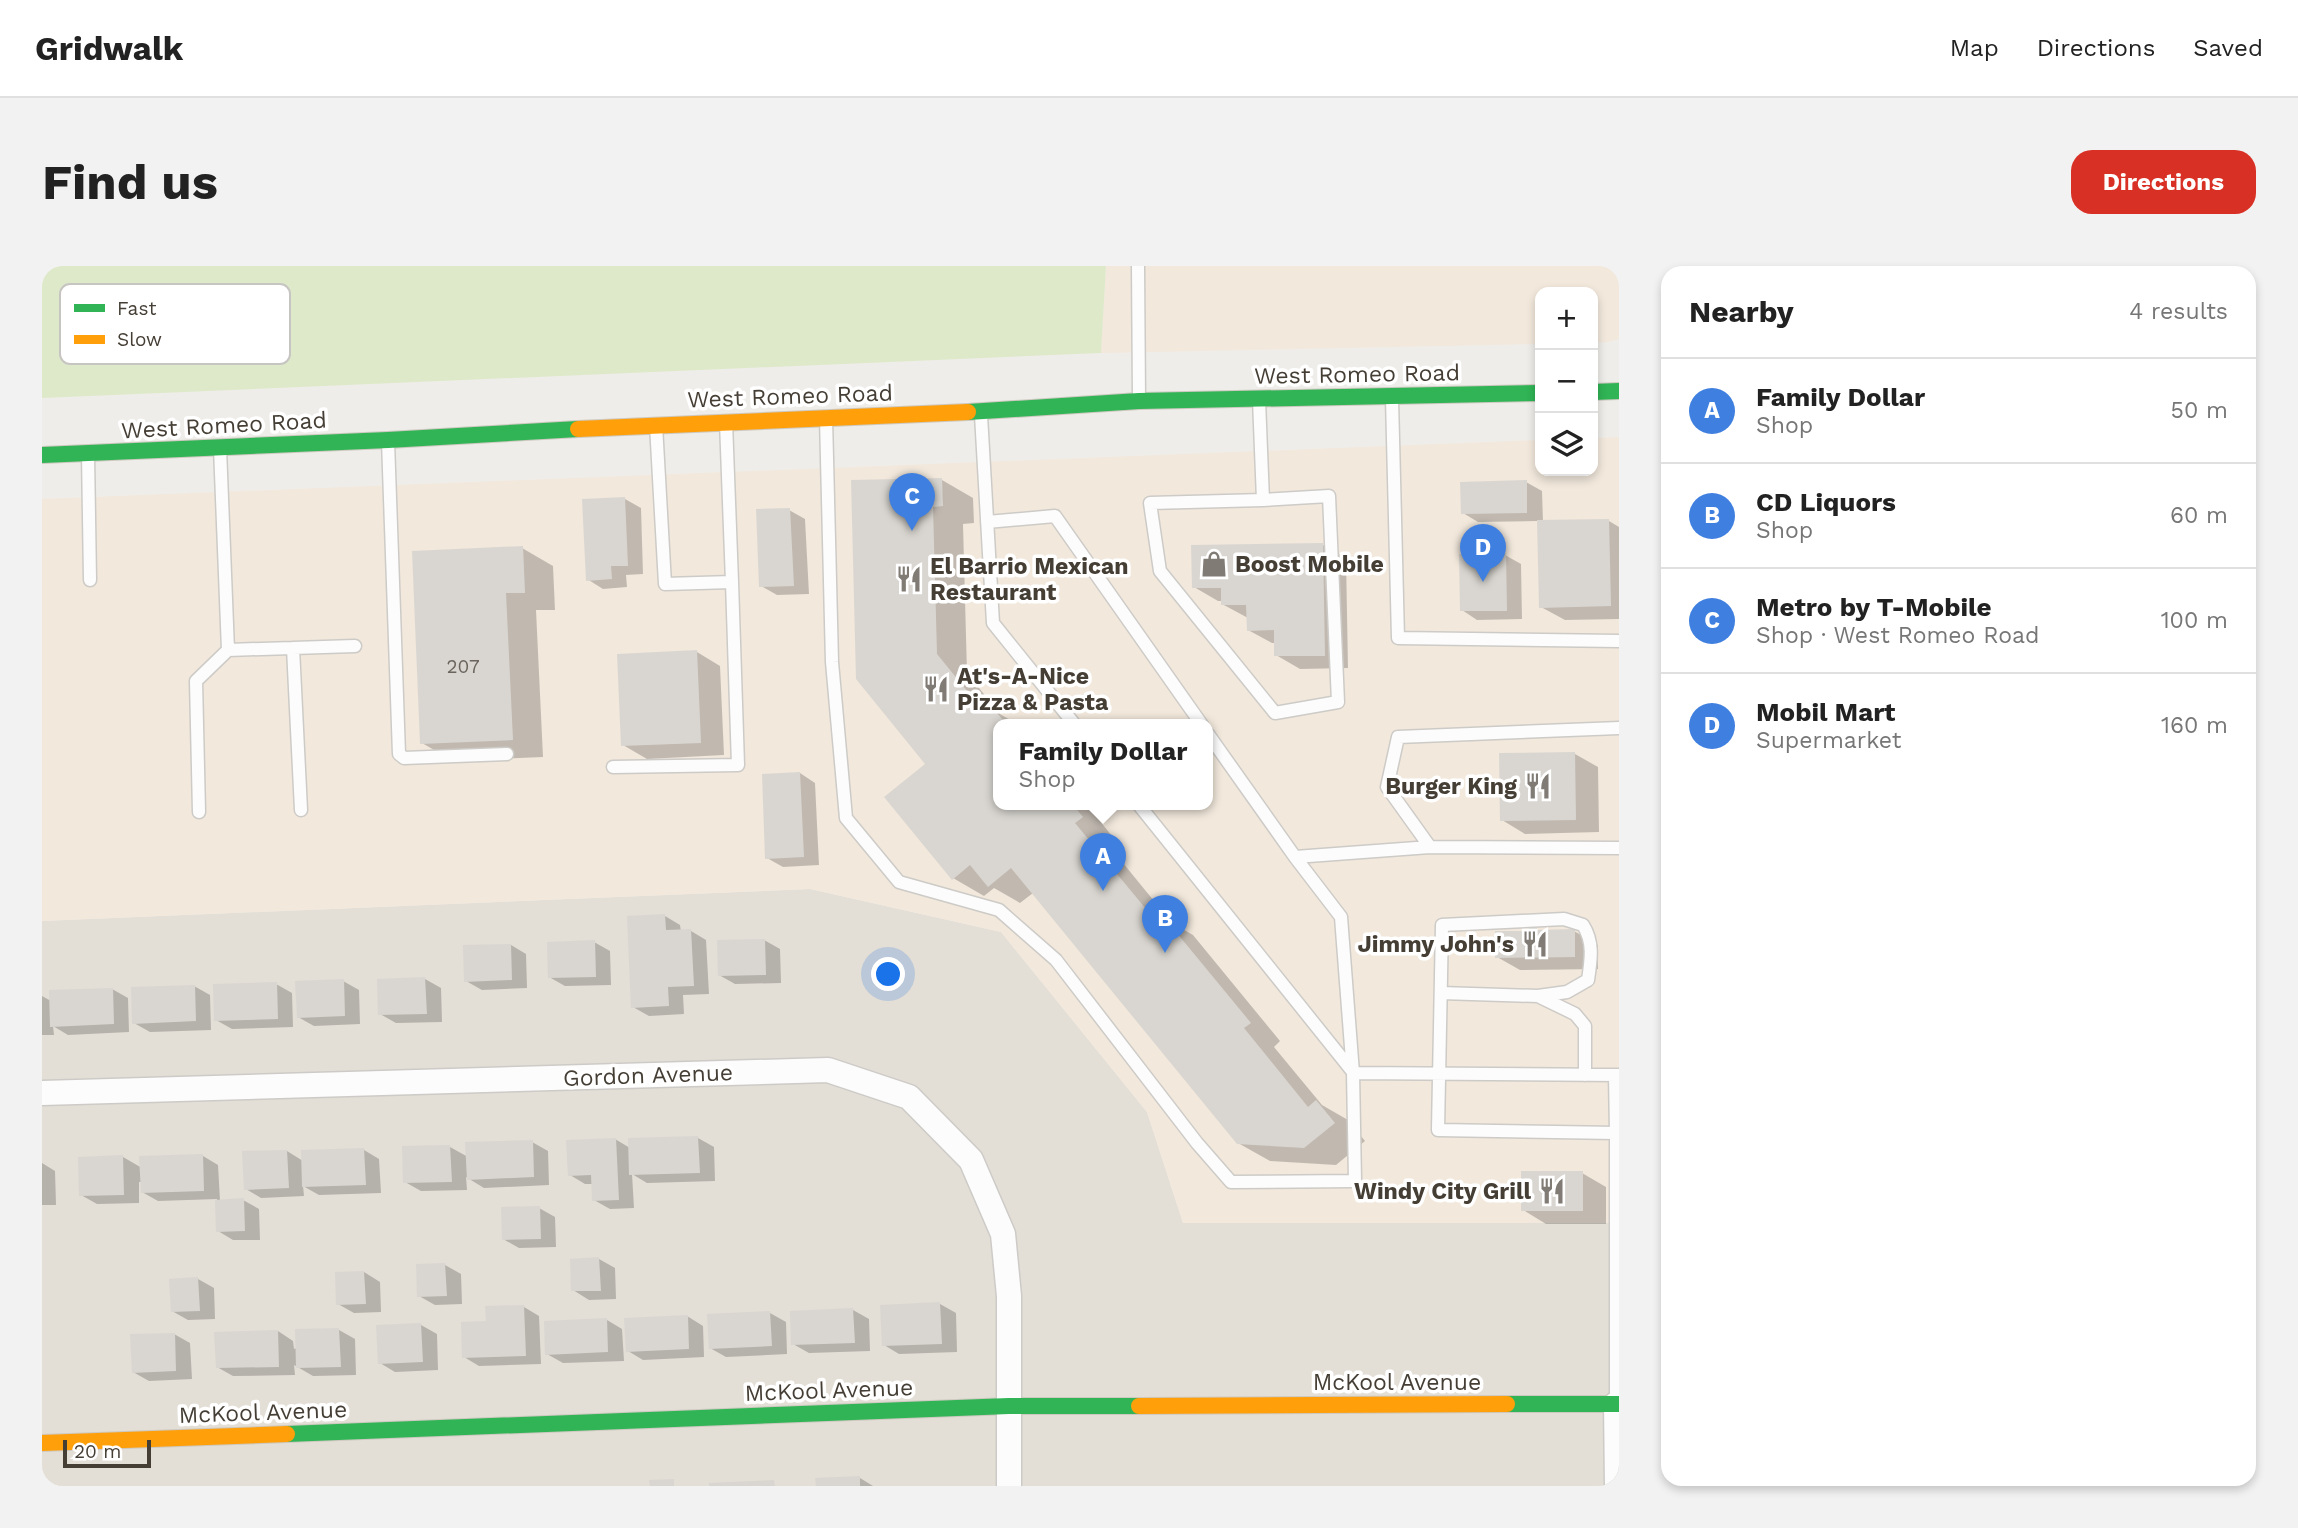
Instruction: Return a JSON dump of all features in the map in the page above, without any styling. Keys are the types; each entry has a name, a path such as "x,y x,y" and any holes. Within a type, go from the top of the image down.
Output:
{"main road":[{"path":"1598,392 1619,391"},
{"name":"West Romeo Road","path":"42,455 388,440 656,424 981,411 1139,401 1535,393"},
{"name":"McKool Avenue","path":"42,1443 1009,1406 1617,1404"}],"street":[{"name":"Gordon Avenue","path":"42,1093 828,1070 909,1097 971,1160 1003,1234 1009,1296 1009,1486"},
{"path":"1617,1404 1617,1486"}],"lane":[{"path":"1138,266 1139,401"},
{"path":"1392,396 1398,638 1619,641"},
{"path":"1259,398 1263,500"},
{"path":"981,411 993,623 1070,719"},
{"path":"826,417 832,662 846,818 899,881 999,910 1056,960 1197,1143 1231,1182 1355,1181 1353,1073 1341,917 1213,741"},
{"path":"613,767 738,765 726,422"},
{"path":"656,424 665,584 732,582"},
{"path":"388,440 398,754 404,758 507,754"},
{"path":"220,447 228,650"},
{"path":"89,454 90,580"},
{"path":"1329,496 1338,702 1275,713 1160,571 1150,503 1263,500 1329,496"},
{"path":"987,522 1055,516 1198,719"},
{"path":"199,812 196,681 228,650 355,646"},
{"path":"293,648 301,810"},
{"path":"1430,847 1387,787 1398,737 1619,728"},
{"path":"1143,810 1353,1073"},
{"path":"1295,857 1430,847 1619,848"},
{"path":"1441,993 1538,996 1567,992 1588,980 1591,958 1589,935 1583,925 1564,919 1442,925 1438,1130 1616,1133"},
{"path":"1538,996 1575,1014 1585,1026 1586,1075"},
{"path":"1353,1073 1617,1075 1617,1404"}],"shaded area":[{"path":"1106,266 1619,266 1619,339 1608,342 1598,343 1598,287 1535,287 1535,344 1101,353"},
{"path":"1619,437 1619,1223 1183,1223 1147,1112 1001,932 810,889 42,921 42,499 1535,440 1535,476 1598,476 1598,438"},
{"path":"810,889 1001,932 1147,1112 1183,1223 1619,1223 1619,1486 42,1486 42,921"}],"green space":[{"path":"42,266 1106,266 1101,353 42,398"}],"building":[{"path":"942,478 943,506 933,507 937,654 985,713 992,707 1002,719 993,719 993,810 1077,810 1083,817 1075,823 1155,920 1162,915 1251,1023 1244,1028 1308,1107 1316,1100 1335,1123 1304,1148 1237,1144 1011,868 988,887 970,865 952,880 884,797 925,764 856,679 851,480"},
{"path":"1527,480 1527,513 1461,514 1460,482"},
{"path":"625,497 628,566 611,566 612,579 586,581 582,499"},
{"path":"790,508 794,586 759,587 756,509"},
{"path":"1609,519 1611,606 1539,608 1537,520"},
{"path":"1323,543 1325,656 1274,656 1274,630 1247,631 1246,605 1221,605 1221,588 1192,588 1191,545"},
{"path":"523,546 525,593 506,593 513,740 420,744 412,551"},
{"path":"1506,553 1507,611 1460,611 1459,554"},
{"path":"697,650 701,743 621,746 617,654"},
{"name":"Burger King","path":"1575,752 1576,820 1500,821 1499,753"},
{"path":"800,772 804,857 765,859 762,774"},
{"path":"665,914 666,930 691,929 694,986 668,987 669,1006 631,1008 627,916"},
{"name":"Jimmy John's","path":"1529,928 1575,929 1575,957 1495,958 1495,931 1529,931"},
{"path":"765,939 766,975 718,976 717,940"},
{"path":"595,940 596,977 548,978 547,942"},
{"path":"511,944 512,980 464,982 463,945"},
{"path":"425,977 427,1014 378,1015 377,979"},
{"path":"344,979 345,1016 297,1018 295,981"},
{"path":"277,982 278,1019 214,1021 213,984"},
{"path":"195,985 196,1021 132,1024 131,987"},
{"path":"113,988 114,1024 50,1027 49,990"},
{"path":"698,1136 700,1173 629,1175 628,1138"},
{"path":"616,1138 619,1200 592,1201 591,1175 568,1176 566,1140"},
{"path":"533,1140 534,1177 467,1180 465,1142"},
{"path":"450,1145 452,1182 403,1183 402,1146"},
{"path":"364,1148 366,1185 302,1187 301,1150"},
{"path":"287,1150 289,1188 244,1190 242,1151"},
{"path":"203,1154 204,1191 141,1193 139,1156"},
{"path":"123,1155 124,1195 79,1196 78,1157"},
{"name":"Windy City Grill","path":"1521,1171 1583,1171 1583,1211 1521,1211"},
{"path":"244,1198 245,1231 216,1232 215,1200"},
{"path":"540,1206 541,1239 502,1240 501,1207"},
{"path":"599,1257 601,1291 571,1291 570,1259"},
{"path":"445,1263 447,1296 417,1297 416,1264"},
{"path":"364,1271 366,1304 336,1305 335,1272"},
{"path":"198,1277 200,1311 171,1312 169,1279"},
{"path":"940,1302 942,1344 882,1346 880,1305"},
{"path":"524,1305 526,1356 462,1358 461,1322 486,1321 485,1306"},
{"path":"853,1308 855,1343 791,1345 790,1311"},
{"path":"770,1311 772,1346 709,1349 707,1314"},
{"path":"688,1315 689,1349 626,1352 624,1318"},
{"path":"607,1318 608,1352 545,1355 544,1321"},
{"path":"421,1323 423,1362 378,1364 376,1325"},
{"path":"339,1328 341,1367 296,1368 295,1329"},
{"path":"278,1330 279,1367 216,1368 214,1332"},
{"path":"175,1333 176,1371 132,1373 130,1334"},
{"path":"860,1476 860,1486 816,1486 815,1478"},
{"path":"674,1479 674,1486 650,1486 649,1480"},
{"path":"774,1480 775,1486 709,1486 709,1483"}],"traffic: fast":[{"path":"1598,392 1619,391"},
{"path":"968,412 1139,401 1535,393"},
{"path":"42,455 578,429"},
{"path":"1507,1404 1619,1404"},
{"path":"287,1434 1009,1406 1139,1406"}],"traffic: slow":[{"path":"578,429 968,412"},
{"path":"1139,1406 1507,1404"},
{"path":"42,1443 287,1434"}],"place":[{"name":"Metro by T-Mobile","path":"912,531"},
{"name":"Boost Mobile","path":"1214,564"},
{"name":"El Barrio Mexican Restaurant","path":"909,579"},
{"name":"Mobil Mart","path":"1483,582"},
{"name":"At's-A-Nice Pizza & Pasta","path":"936,689"},
{"name":"Burger King","path":"1538,786"},
{"name":"Family Dollar","path":"1103,891"},
{"name":"Jimmy John's","path":"1535,944"},
{"name":"CD Liquors","path":"1165,953"},
{"name":"Windy City Grill","path":"1552,1191"}]}
